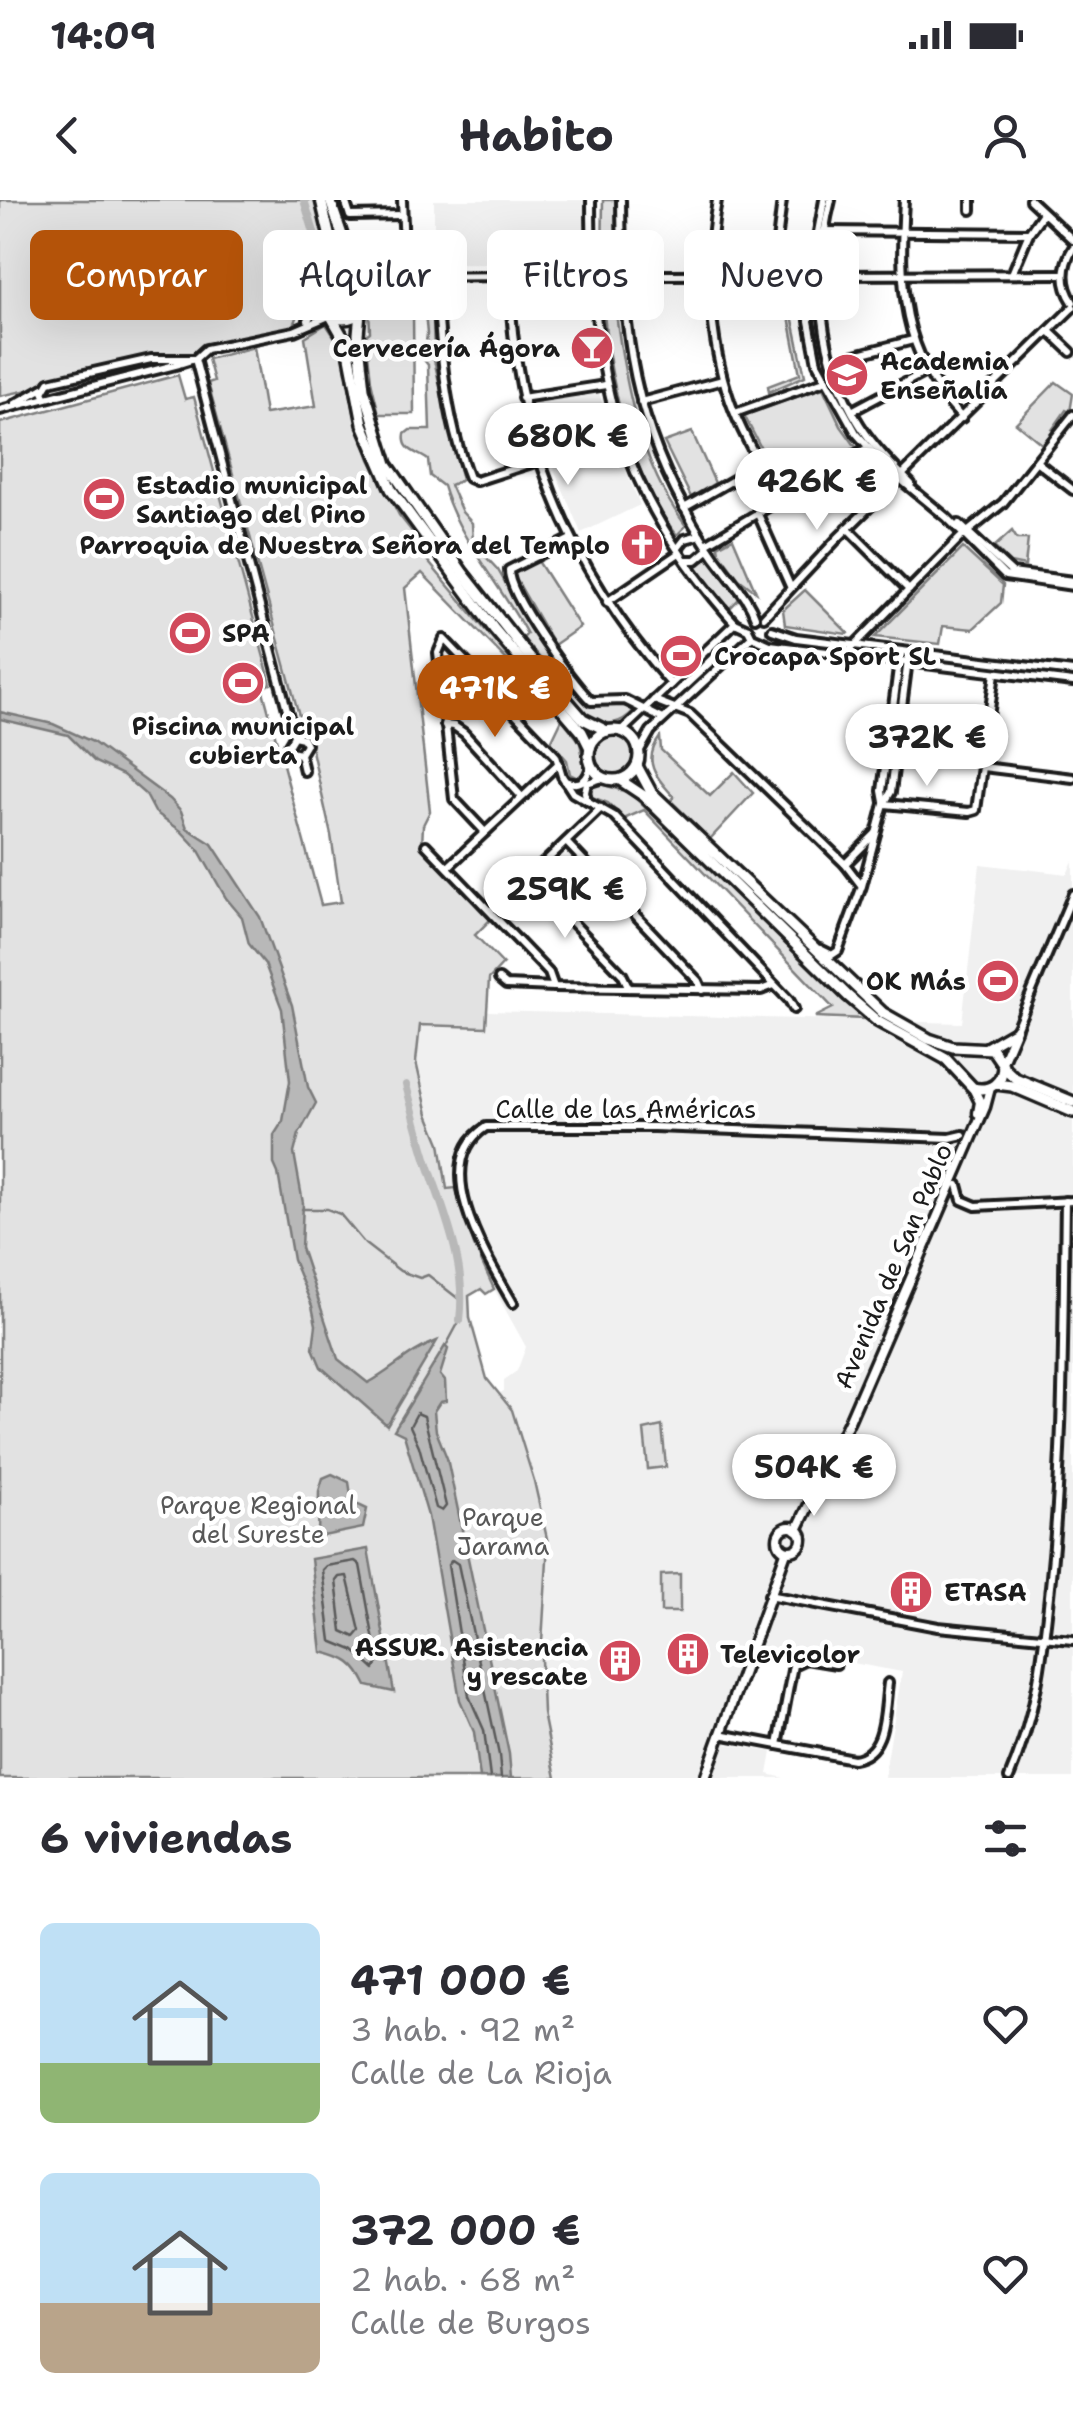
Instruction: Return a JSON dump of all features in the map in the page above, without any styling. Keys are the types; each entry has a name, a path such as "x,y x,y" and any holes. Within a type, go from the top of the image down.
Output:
{"main road":[{"path":"321,200 328,230"},
{"path":"330,200 341,230"},
{"path":"332,320 348,346 363,424 391,489 494,630 582,732 590,748 591,765 603,778 620,780 644,796 877,1020 936,1052 972,1088 1012,1086 1073,1112"},
{"path":"361,320 358,334 362,376 373,426 387,464 439,541 583,719 632,738 639,752 638,766 651,792 883,1013 928,1039 972,1049 987,1048 996,1053 1015,1078 1073,1102"},
{"path":"590,748 594,740 612,731"},
{"path":"620,780 638,766"},
{"path":"960,1072 962,1058 972,1049"},
{"path":"993,1086 1002,1065"}],"street":[{"path":"344,200 346,212 353,216 402,215"},
{"path":"402,200 403,230"},
{"path":"591,200 591,230"},
{"path":"621,200 621,230"},
{"path":"712,230 717,200"},
{"path":"778,230 782,200"},
{"path":"824,230 828,200"},
{"path":"821,230 828,200"},
{"path":"904,200 901,274 912,340 942,396 962,418"},
{"path":"971,200 971,210"},
{"path":"1030,200 1073,240"},
{"path":"1012,274 1029,233 1043,213"},
{"path":"859,232 1029,233"},
{"path":"639,752 647,735 753,635 760,617 790,586 1073,305 1064,274 1073,248"},
{"path":"859,274 1064,274"},
{"path":"300,328 308,320"},
{"path":"4,410 195,359 206,349 222,344 300,328 320,320"},
{"path":"439,320 450,409 469,478 476,481 538,461"},
{"path":"512,320 522,398 538,461 570,538 607,602 671,684"},
{"path":"598,320 606,385 638,482 680,554 735,623 770,645 1073,682"},
{"path":"626,320 641,402 658,457 701,536 760,617 770,622 772,630 783,636 1073,672"},
{"path":"717,320 724,380 734,413 780,498"},
{"path":"809,320 817,363 867,448 1012,573 1073,584"},
{"path":"827,320 832,362 852,411 902,477"},
{"path":"1049,331 1071,352"},
{"path":"832,362 912,340"},
{"path":"4,410 49,382 136,362 178,356 195,359"},
{"path":"195,359 294,736 288,746 291,752 300,754 304,771"},
{"path":"852,411 927,372"},
{"path":"641,402 724,380"},
{"path":"734,413 828,380"},
{"path":"522,398 606,385"},
{"path":"44,387 46,398"},
{"path":"846,654 966,533 1003,504 1073,415"},
{"path":"1063,428 1073,436"},
{"path":"680,554 696,560 708,546 757,512 867,448"},
{"path":"1037,462 1073,490"},
{"path":"684,508 761,464"},
{"path":"757,512 790,586"},
{"path":"848,528 909,590"},
{"path":"607,602 680,554 685,539 701,536"},
{"path":"570,538 510,570 510,581 534,625 591,700 618,699 646,708 663,719"},
{"path":"612,731 646,708 735,623"},
{"path":"753,635 766,639 772,630"},
{"path":"485,832 454,799 438,653 444,639 556,756 573,793 614,816 794,1009"},
{"path":"814,947 832,955 838,950 891,792 904,652"},
{"path":"884,804 974,811 984,767 995,673"},
{"path":"654,700 690,714 846,864 862,886"},
{"path":"445,725 464,734 522,797"},
{"path":"448,867 560,763"},
{"path":"565,781 582,782 591,765"},
{"path":"984,767 1073,778"},
{"path":"588,802 584,792 587,783 603,778"},
{"path":"489,910 498,907 601,808"},
{"path":"846,864 878,830"},
{"path":"566,842 698,980 702,990"},
{"path":"426,845 549,973 554,987"},
{"path":"846,864 866,872"},
{"path":"529,877 622,974 628,988"},
{"path":"1002,1065 1073,894"},
{"path":"500,980 506,985 702,990 761,990 774,985"},
{"path":"987,1048 1016,1029"},
{"name":"Avenida de San Pablo","path":"798,1530 993,1086"},
{"name":"Avenida de San Pablo","path":"972,1088 980,1102 974,1127"},
{"name":"Calle de las Américas","path":"513,1303 482,1250 461,1186 460,1172 468,1142 486,1127 654,1126 950,1138 963,1135"},
{"path":"958,1185 962,1200 976,1206 1069,1201 1059,1497 1046,1638 1029,1726 1009,1778"},
{"path":"789,1527 802,1534 794,1551 786,1552 780,1548 778,1535 789,1527"},
{"path":"705,1778 786,1552"},
{"path":"769,1595 938,1627 1073,1640"},
{"path":"778,1745 793,1664 806,1659 836,1664"},
{"path":"720,1734 854,1760 864,1758 878,1744 888,1684"}],"shaded area":[{"path":"434,200 584,200 584,230 487,230 487,263 467,263 467,230 434,230"},
{"path":"599,393 640,505 581,533 553,466 535,403"},
{"path":"1073,861 1073,1778 884,1778 902,1672 759,1646 727,1744 772,1752 768,1774 784,1778 556,1778 539,1688 548,1543 535,1481 512,1410 498,1394 504,1391 504,1380 517,1371 526,1347 474,1245 457,1189 447,1190 440,1143 428,1114 416,1062 419,1025 485,1027 488,1011 962,1023 980,864 1067,874"}],"green space":[{"path":"0,200 314,200 327,230 263,230 263,320 296,320 291,334 0,396"},
{"path":"603,200 616,200 616,230 603,230"},
{"path":"370,320 413,320 414,414 379,414 371,381 366,335 370,332"},
{"path":"426,320 433,320 434,360 462,480 450,485 462,512 472,523 473,543 498,570 541,646 592,706 617,704 635,709 624,719 607,723 588,715 523,638 527,634 469,543 443,486 430,476 428,460 406,445 405,434 410,430 430,430 428,365 424,360"},
{"path":"605,320 617,320 630,396 646,452 670,503 686,526 677,535 661,513 636,459 618,399"},
{"path":"790,320 793,320 805,376 769,392 768,386 800,374"},
{"name":"Parque Regional del Sureste","path":"326,324 342,348 354,412 370,459 399,515 429,553 426,559 533,687 422,573 405,588 430,811 423,825 422,846 491,919 475,935 503,964 489,979 486,1027 420,1025 416,1062 428,1114 440,1143 447,1189 456,1188 474,1245 494,1289 486,1294 481,1289 469,1296 470,1318 487,1379 512,1410 548,1543 541,1659 543,1713 556,1778 0,1778 0,423 178,375 185,399 194,397 271,684 262,687 321,905 341,902 331,835 305,719 300,719 208,383 214,381 208,359 254,347 265,414 316,406 305,337"},
{"path":"1056,382 1073,394 1070,412 1066,410 1052,430 1054,433 1042,444 1016,423"},
{"path":"823,388 856,447 782,489 744,415"},
{"path":"692,432 715,483 691,497 664,442"},
{"path":"864,458 883,477 860,502 848,477 805,495 803,492"},
{"path":"1012,531 1017,539 1028,539 1025,566 1010,563 994,547"},
{"path":"733,538 756,592 739,579 719,552 718,546"},
{"path":"963,548 1003,585 1001,603 973,629 943,626 940,644 875,637"},
{"path":"708,556 741,597 729,609 696,566"},
{"path":"538,561 580,627 554,645 513,574"},
{"path":"805,590 847,634 785,625 783,610"},
{"path":"562,719 580,742 585,771 578,778 570,774 567,760 551,742"},
{"path":"614,736 628,741 633,755 628,769 614,774 600,769 595,755 600,741"},
{"path":"660,737 661,750 710,796 734,772 753,793 710,839 671,801 674,797 654,769 652,754"},
{"path":"598,783 630,793 867,1019 815,1017 833,1008 644,810 624,819 608,803 592,797 591,787"},
{"path":"662,1426 666,1467 648,1469 644,1430"},
{"path":"680,1574 680,1612 661,1612 661,1575"}],"water":[{"path":"0,712 53,724 93,742 170,799 181,811 187,828 212,844 260,917 292,1005 308,1087 316,1103 299,1134 294,1153 303,1203 301,1248 338,1359 368,1383 437,1341 387,1425 321,1367 313,1348 316,1325 312,1306 293,1260 274,1164 274,1135 283,1121 290,1081 282,1009 265,964 249,944 242,917 226,898 198,849 155,812 146,795 123,775 95,762 68,735 0,719"},
{"path":"445,1346 448,1349 440,1375 445,1381 446,1401 440,1402 434,1411 436,1431 447,1458 511,1778 480,1778 474,1732 460,1700 428,1516 404,1435 394,1430"},
{"path":"332,1474 349,1482 352,1502 367,1509 363,1528 318,1537 319,1491 323,1478"},
{"path":"368,1549 394,1692 367,1686 350,1663 322,1652 311,1559"}],"waterway":[{"path":"304,200 313,230"},
{"path":"406,1085 457,1259 460,1320"},
{"path":"302,1209 327,1209 340,1214 365,1244 400,1271 420,1278 428,1275 460,1300 460,1320 446,1346"}],"place":[{"name":"Cervecería Ágora","path":"592,348"},
{"name":"Academia Enseñalia","path":"847,375"},
{"name":"Estadio municipal Santiago del Pino","path":"104,499"},
{"name":"Parroquia de Nuestra Señora del Templo","path":"642,545"},
{"name":"SPA","path":"190,633"},
{"name":"Crocapa Sport SL","path":"681,656"},
{"name":"Piscina municipal cubierta","path":"243,683"},
{"name":"OK Más","path":"998,981"},
{"name":"ETASA","path":"911,1592"},
{"name":"Televicolor","path":"688,1654"},
{"name":"ASSUR. Asistencia y rescate","path":"620,1661"}],"park label":[{"name":"Parque Jarama","path":"503,1532"}]}
